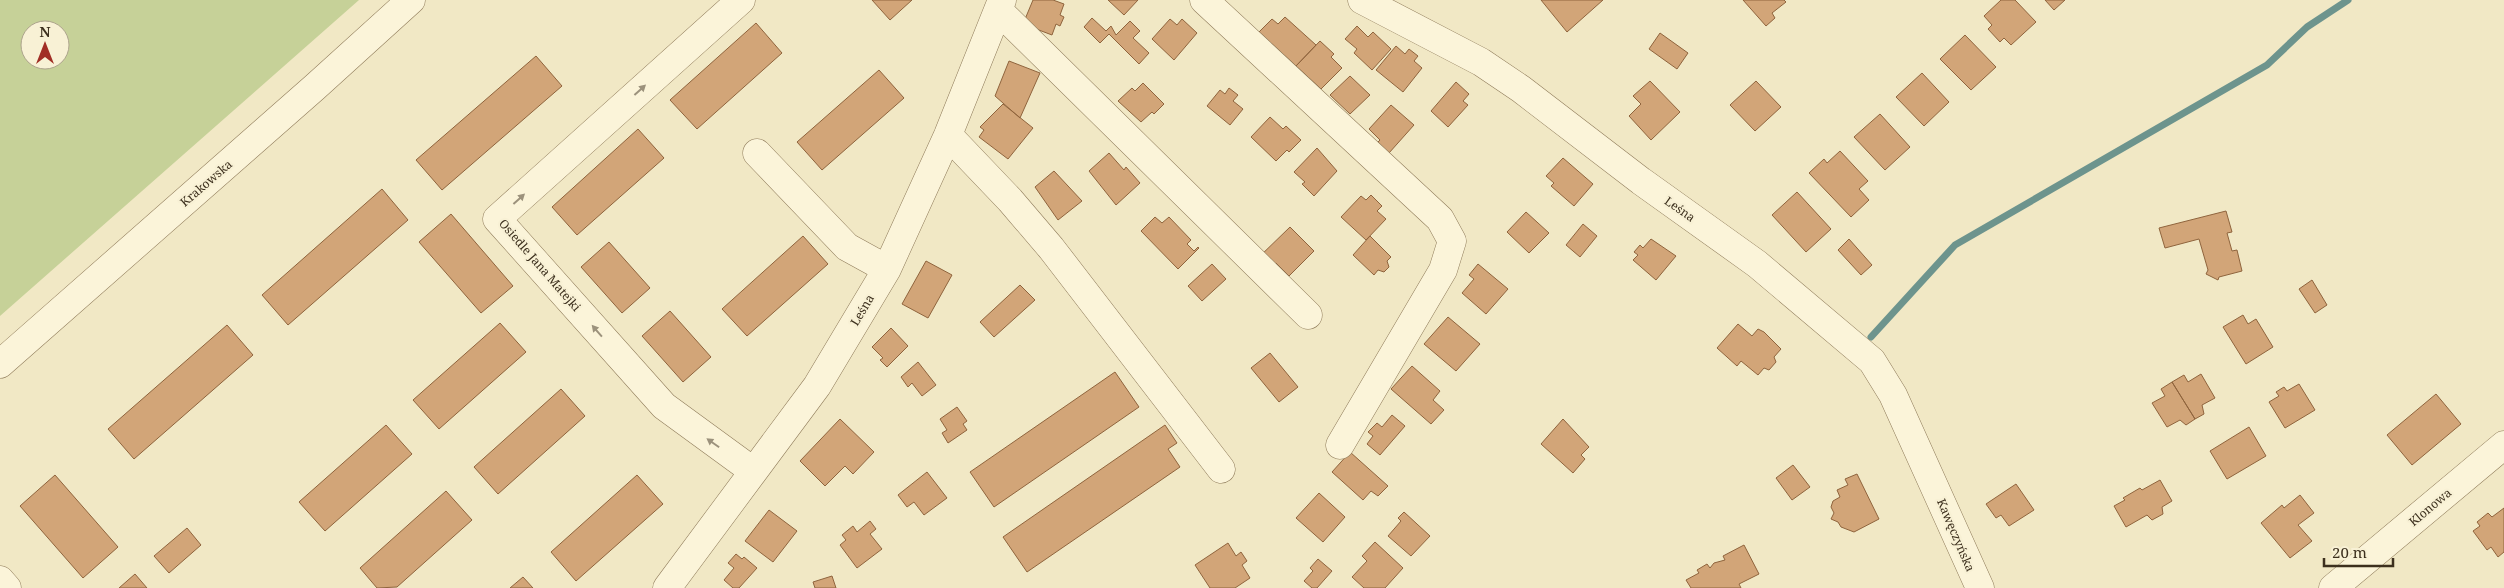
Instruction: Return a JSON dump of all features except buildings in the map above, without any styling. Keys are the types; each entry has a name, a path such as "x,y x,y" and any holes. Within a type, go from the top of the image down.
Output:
{"street":[{"name":"Krakowska","path":"0,364 316,87 411,0"},
{"name":"Osiedle Jana Matejki","path":"741,0 497,218 664,406 753,471"},
{"path":"1204,0 1440,218 1452,240 1443,270 1340,445"},
{"name":"Leśna","path":"1362,0 1481,62 1521,88 1641,181 1758,264 1872,361 1893,395 1934,482"},
{"name":"Leśna","path":"667,588 817,386 887,269 948,135 1000,5"},
{"path":"1000,5 1308,315"},
{"path":"948,135 1010,200 1050,248 1221,469"},
{"path":"757,153 847,247 887,269"},
{"name":"Klonowa","path":"2333,588 2504,446"},
{"name":"Kawęczyńska","path":"1934,482 1980,588"},
{"path":"0,580 7,588"}],"green space":[{"path":"0,0 359,0 0,316"}],"waterway":[{"path":"1871,337 1955,245 2267,65 2307,27 2348,0"}]}
